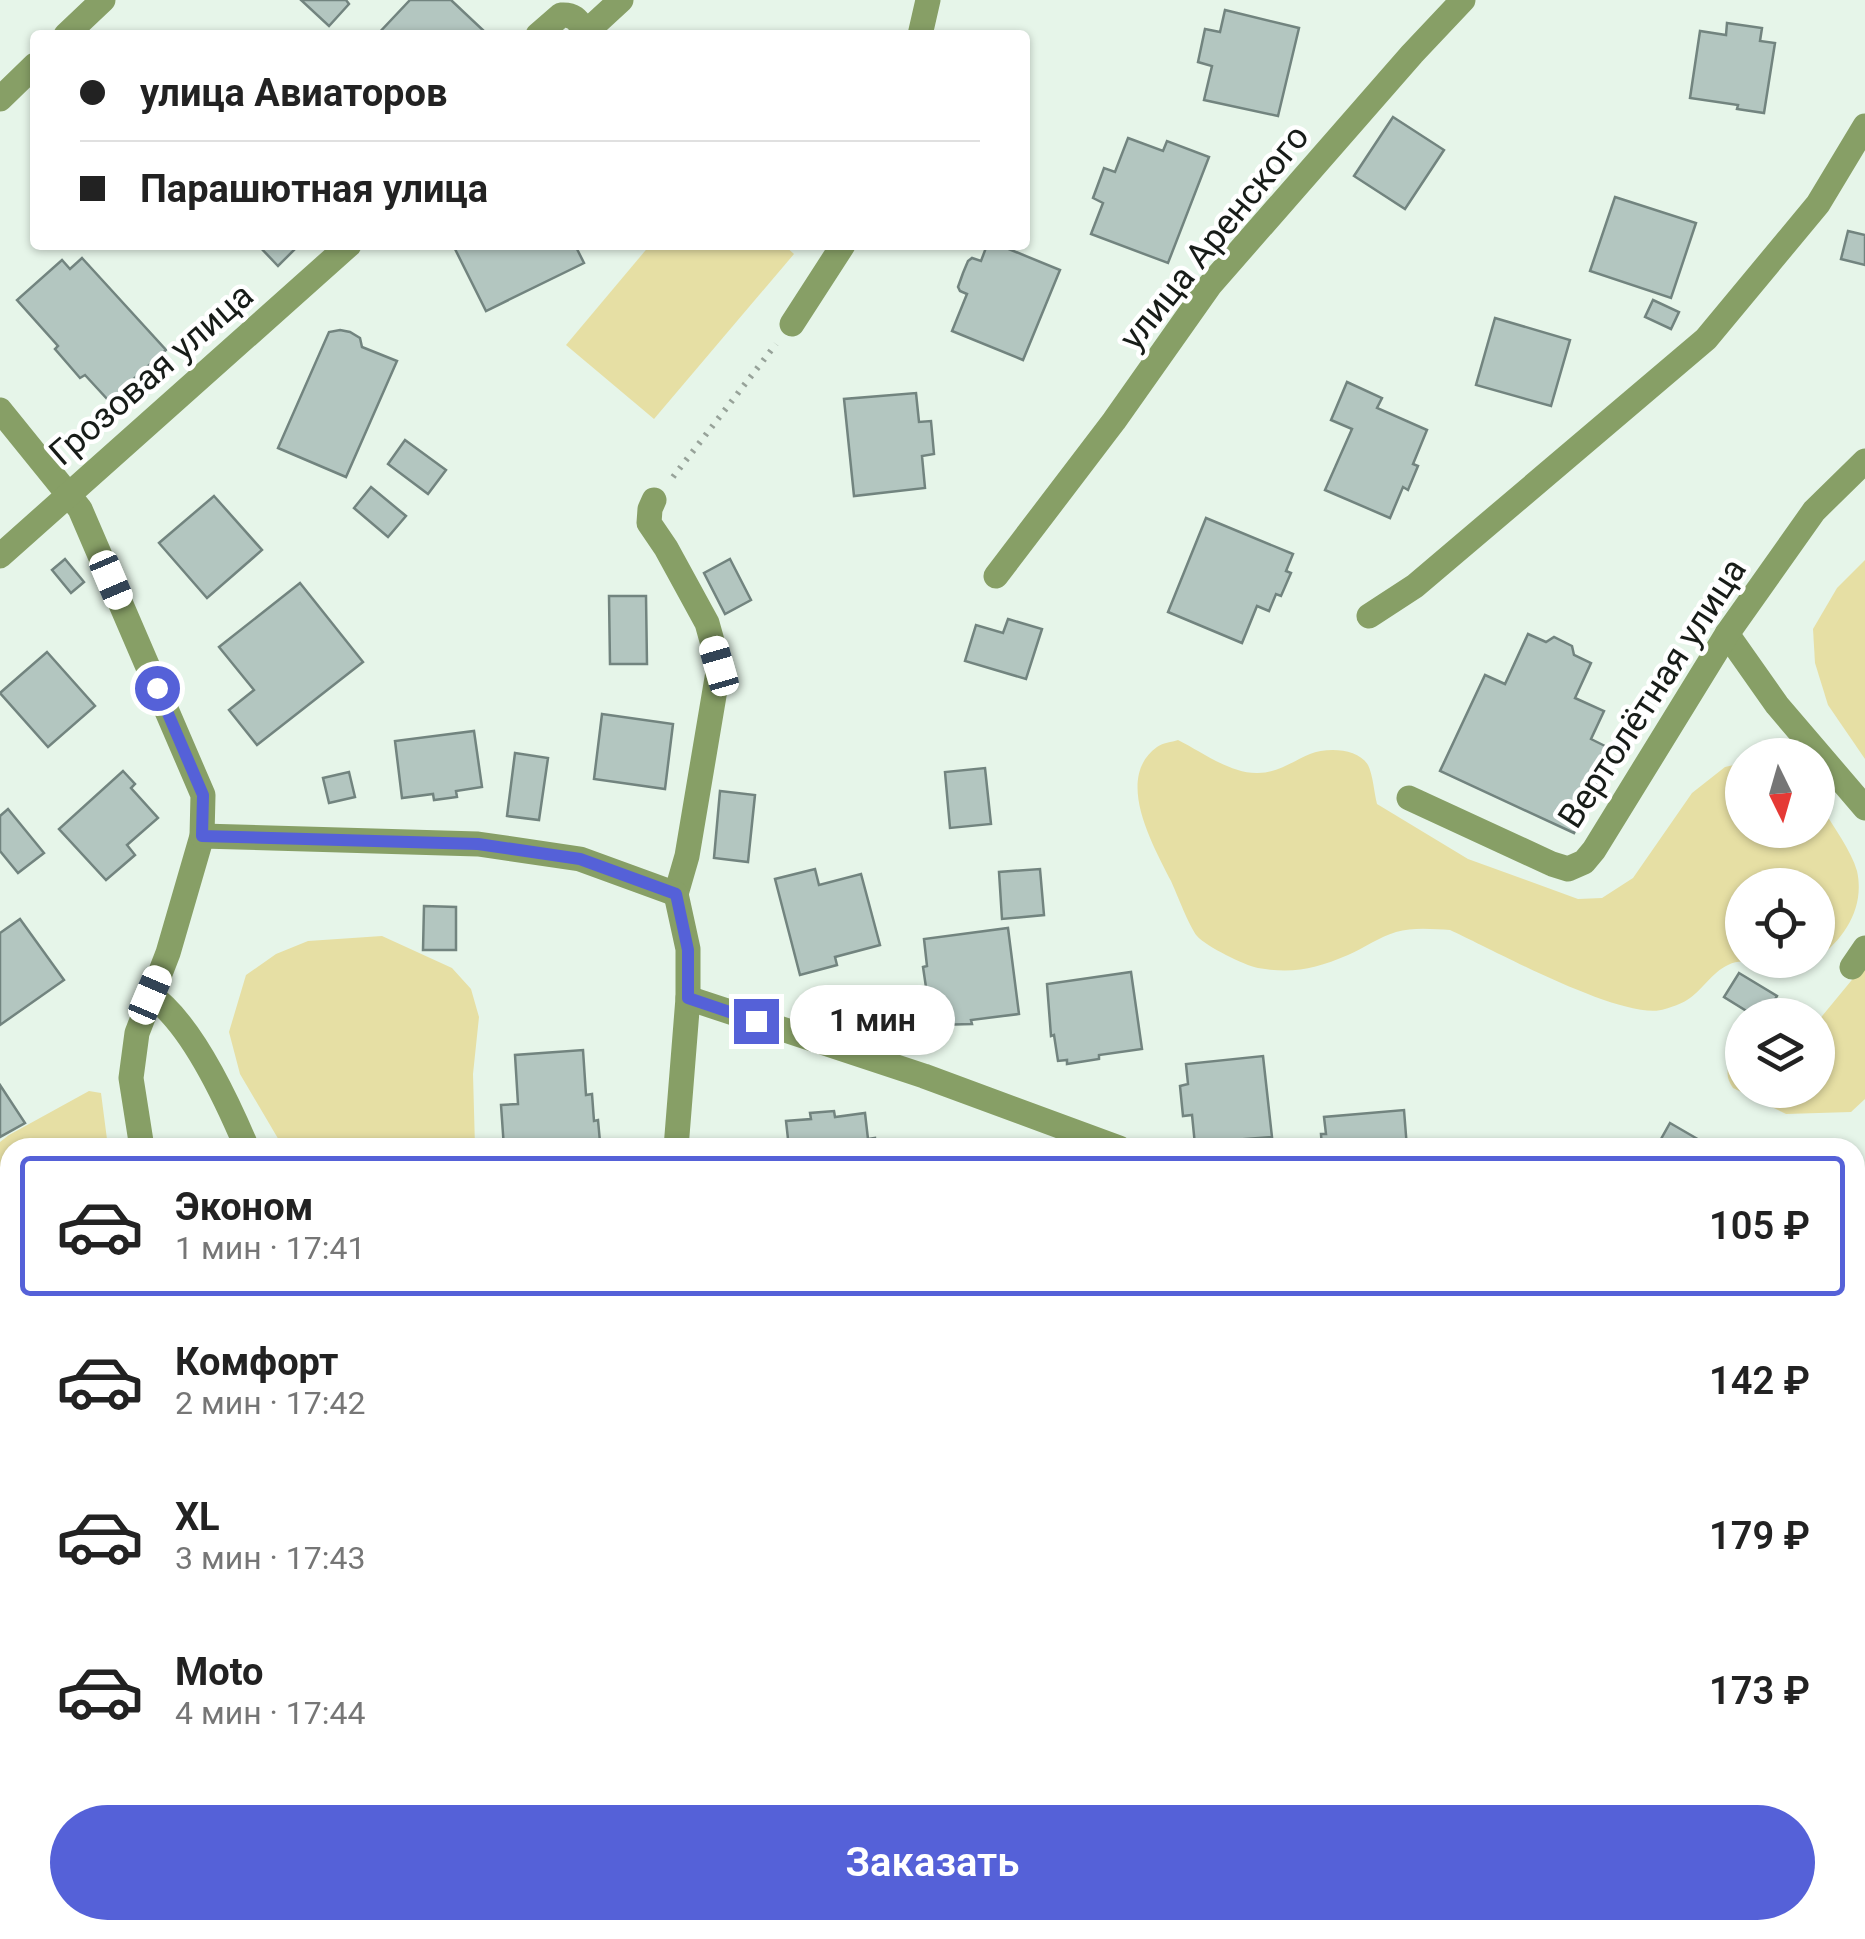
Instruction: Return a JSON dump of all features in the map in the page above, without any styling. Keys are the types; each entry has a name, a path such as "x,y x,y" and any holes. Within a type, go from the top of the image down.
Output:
{"street":[{"path":"71,30 103,0"},
{"path":"588,30 622,0"},
{"path":"921,30 928,0"},
{"name":"улица Аренского","path":"996,576 1114,421 1210,285 1463,0"},
{"path":"543,30 561,14 570,14 582,30"},
{"path":"0,99 30,70"},
{"path":"1369,616 1415,586 1706,339 1818,204 1865,126"},
{"name":"Грозовая улица","path":"0,556 343,250"},
{"path":"792,324 841,250"},
{"path":"0,410 80,509 203,795 202,836 168,953 137,1032 131,1078 140,1138"},
{"name":"Вертолётная улица","path":"1409,798 1568,870 1584,862 1727,634 1814,511 1865,461"},
{"path":"654,500 649,523 707,623 719,666 688,856 676,894 688,950 677,1138"},
{"path":"1727,634 1777,705 1865,808"},
{"path":"202,836 478,844 580,859 676,894"},
{"path":"150,995 162,1003 186,1034 232,1112 242,1138"},
{"path":"688,998 924,1076 1092,1138"}],"path":[{"path":"654,500 792,324"}],"shaded area":[{"path":"646,250 790,250 794,254 654,419 566,345"},
{"path":"1865,560 1865,759 1828,705 1815,663 1813,629 1837,588"},
{"path":"1178,740 1227,766 1258,773 1325,750 1357,755 1370,769 1377,804 1468,859 1578,899 1602,898 1633,878 1692,793 1725,767 1725,848 1835,848 1835,828 1857,871 1858,897 1851,920 1835,943 1835,868 1725,868 1725,967 1687,1000 1665,1009 1646,1010 1591,995 1450,930 1396,932 1336,960 1304,969 1258,968 1226,955 1197,936 1147,831 1138,794 1139,776 1145,760 1164,744"},
{"path":"382,936 452,968 471,989 479,1017 473,1074 475,1138 278,1138 240,1074 229,1032 246,975 276,954 308,941"},
{"path":"1865,964 1865,1099 1851,1112 1786,1114 1774,1108 1835,1108 1835,1000"},
{"path":"89,1091 101,1093 107,1138 5,1138"}],"building":[{"path":"301,0 346,0 349,4 329,26"},
{"path":"410,0 451,0 483,30 382,30"},
{"path":"1225,10 1299,28 1278,116 1204,100 1212,66 1198,62 1205,29 1220,32"},
{"path":"1727,23 1762,28 1760,41 1775,43 1764,113 1690,98 1700,31 1726,35"},
{"path":"1393,117 1444,150 1405,209 1354,176"},
{"path":"1128,138 1163,151 1167,141 1209,157 1168,263 1091,234 1103,203 1093,198 1104,168 1115,172"},
{"path":"1615,197 1696,223 1671,298 1590,271"},
{"path":"1848,231 1865,235 1865,265 1841,259"},
{"path":"263,250 294,250 278,266"},
{"path":"456,250 578,250 584,263 486,311"},
{"path":"985,250 1011,250 1060,270 1023,360 952,331 967,294 958,287 963,273 972,258 981,261"},
{"path":"82,258 166,350 109,401 85,375 80,378 17,300 62,260 70,269"},
{"path":"1653,300 1679,312 1671,329 1645,317"},
{"path":"1495,318 1570,340 1551,406 1476,385"},
{"path":"340,330 360,338 362,347 397,361 346,477 278,448 329,332"},
{"path":"1347,382 1382,398 1377,408 1427,430 1413,464 1418,466 1408,490 1403,487 1390,518 1325,490 1352,429 1331,420"},
{"path":"916,393 919,422 931,421 934,454 922,456 925,488 854,496 844,399"},
{"path":"405,440 446,470 428,494 388,464"},
{"path":"371,487 406,516 388,537 354,508"},
{"path":"214,496 262,550 207,598 159,543"},
{"path":"1206,518 1293,554 1286,571 1291,573 1281,596 1276,594 1269,611 1257,606 1242,643 1168,612"},
{"path":"65,559 84,582 71,593 52,570"},
{"path":"730,559 751,600 725,614 704,573"},
{"path":"300,583 363,662 257,745 229,710 254,690 219,647"},
{"path":"609,596 646,596 647,664 610,664"},
{"path":"1008,619 1042,629 1026,679 965,661 976,625 1003,633"},
{"path":"1528,634 1546,642 1554,637 1572,646 1574,655 1591,663 1575,698 1604,711 1591,739 1613,750 1574,833 1440,771 1485,675 1505,684"},
{"path":"47,652 95,706 48,747 0,693"},
{"path":"602,714 673,724 665,789 594,779"},
{"path":"474,731 482,787 456,791 457,797 434,800 433,794 402,798 395,741"},
{"path":"515,753 548,758 539,820 507,816"},
{"path":"985,768 991,824 950,828 945,772"},
{"path":"123,771 135,784 131,788 158,818 127,845 135,855 106,880 59,829"},
{"path":"349,772 355,797 329,803 323,778"},
{"path":"720,791 755,795 748,862 714,858"},
{"path":"8,809 44,853 18,873 0,851 0,816"},
{"path":"815,869 819,885 861,874 880,945 835,957 837,965 800,975 775,879"},
{"path":"1040,869 1044,915 1002,919 999,872"},
{"path":"424,906 456,907 456,950 423,950"},
{"path":"20,919 64,980 0,1025 0,933"},
{"path":"1008,928 1019,1014 971,1020 972,1024 935,1025 923,967 927,966 924,939"},
{"path":"1131,972 1142,1049 1067,1064 1067,1060 1058,1061 1054,1035 1051,1036 1047,984"},
{"path":"1736,978 1747,978 1777,996 1776,998 1724,997"},
{"path":"583,1050 586,1095 592,1094 600,1138 503,1138 501,1105 518,1104 515,1055"},
{"path":"1263,1056 1272,1137 1194,1138 1192,1115 1183,1116 1180,1086 1188,1084 1186,1064"},
{"path":"0,1085 25,1123 0,1137"},
{"path":"1404,1110 1406,1138 1321,1138 1321,1134 1326,1134 1324,1117"},
{"path":"834,1111 835,1117 865,1113 868,1138 788,1138 786,1121 811,1119 810,1113"},
{"path":"1670,1123 1696,1138 1662,1138"}],"route":[{"path":"157,688 203,795 202,836 478,844 580,859 676,894 688,950 688,998 756,1021"}]}
